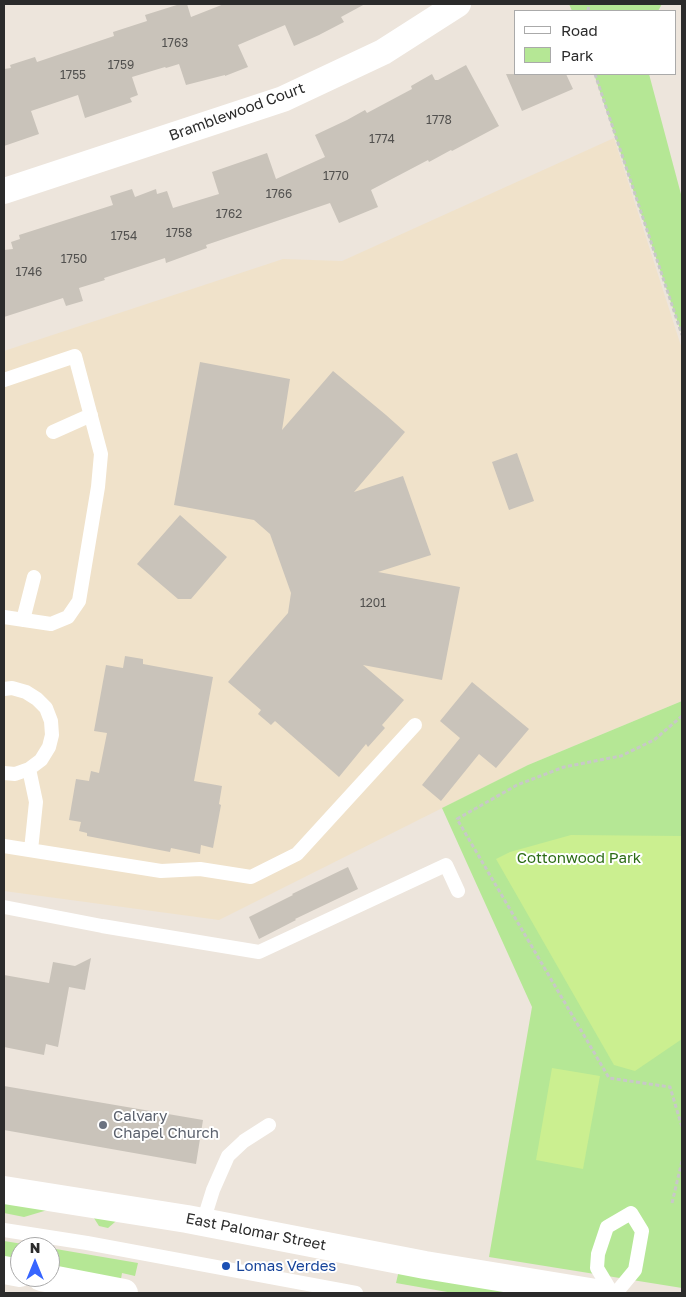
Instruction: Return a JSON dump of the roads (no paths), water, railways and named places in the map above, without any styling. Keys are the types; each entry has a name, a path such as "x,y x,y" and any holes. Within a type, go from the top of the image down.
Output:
{"main road":[{"name":"East Palomar Street","path":"4,1190 204,1222 425,1265 596,1293"},
{"path":"60,1281 124,1293"}],"street":[{"name":"Bramblewood Court","path":"4,191 283,99 383,52 458,4"}],"lane":[{"path":"4,380 75,356 101,454 99,479 78,600 68,617 51,624 4,617"},
{"path":"53,432 91,415"},
{"path":"23,620 34,577"},
{"path":"4,689 12,688 37,698 46,708 51,721 52,734 49,747 41,760 29,769 15,774 4,773"},
{"path":"4,846 161,872 200,869 251,877 297,854 415,725"},
{"path":"29,769 36,802 31,850"},
{"path":"4,907 102,926 259,952 446,865 458,891"},
{"path":"204,1222 213,1190 228,1156 244,1141 269,1125"},
{"path":"631,1213 642,1231 635,1270 614,1293 597,1268 598,1254 607,1227 631,1213"},
{"path":"4,1230 87,1243 356,1293"}],"place":[{"name":"Calvary Chapel Church","path":"103,1125"},
{"name":"Lomas Verdes","path":"226,1266"}],"park label":[{"name":"Cottonwood Park","path":"579,858"}]}
